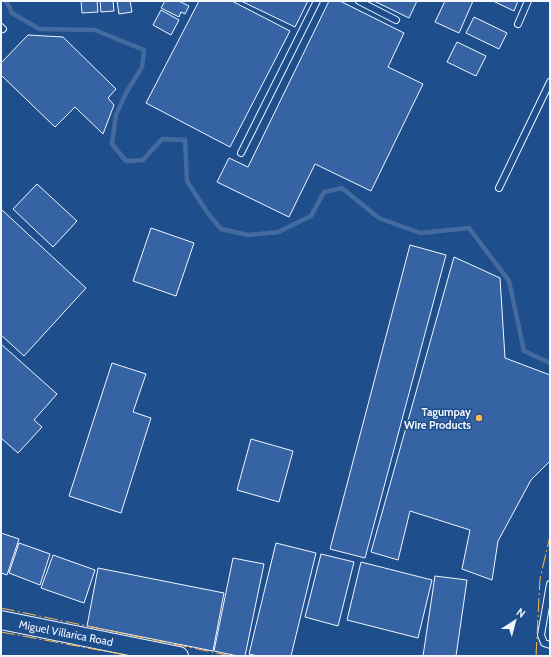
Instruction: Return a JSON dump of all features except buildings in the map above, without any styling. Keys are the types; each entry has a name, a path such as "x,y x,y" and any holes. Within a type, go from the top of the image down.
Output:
{"main road":[{"name":"Miguel Villarica Road","path":"1,620 179,656"}],"lane":[{"path":"241,153 317,1"},
{"path":"359,1 396,20"},
{"path":"518,24 528,1"},
{"path":"499,188 550,82"},
{"path":"550,584 540,635 544,643 550,645"}],"waterway":[{"path":"6,1 12,13 39,29 95,30 144,50 142,67 126,93 116,115 112,144 126,161 143,160 162,139 185,140 187,181 207,212 221,229 248,235 278,232 311,216 324,192 342,188 379,218 420,233 469,228 509,281 524,351 550,363"}],"power":[{"path":"536,656 540,579 550,536"},
{"path":"1,608 231,656"},
{"path":"1,632 131,656"}],"place":[{"name":"Tagumpay Wire Products","path":"479,418"}]}
